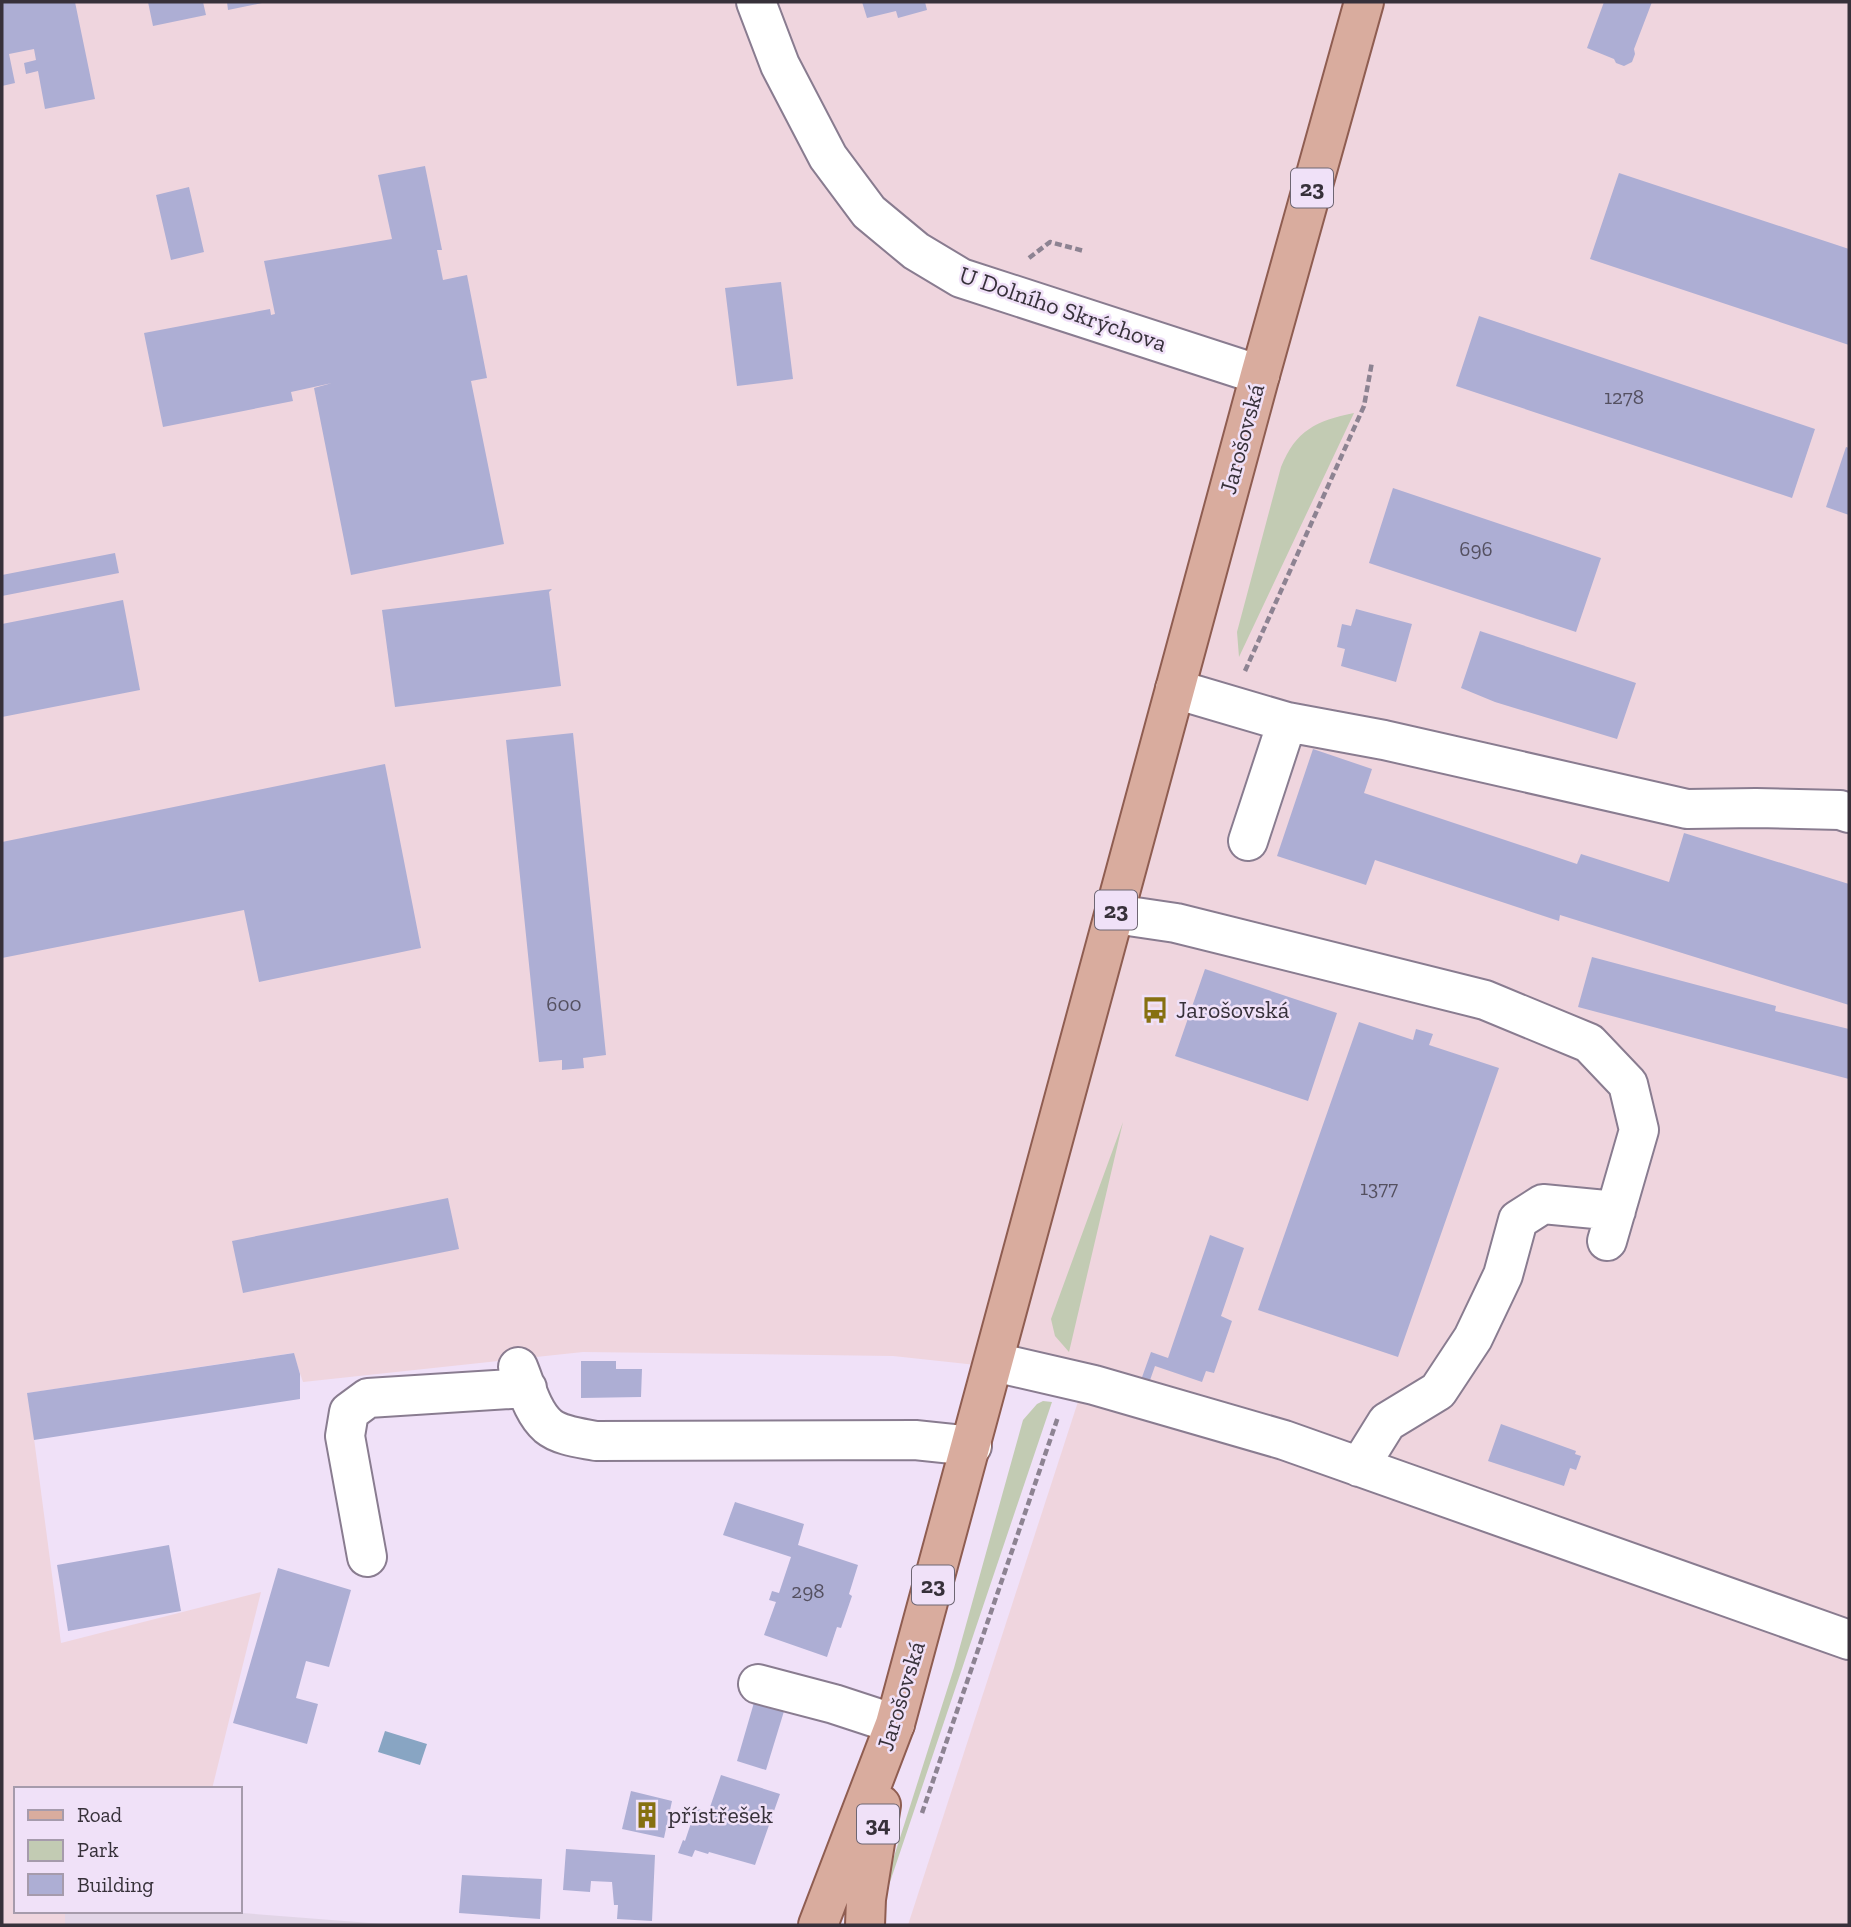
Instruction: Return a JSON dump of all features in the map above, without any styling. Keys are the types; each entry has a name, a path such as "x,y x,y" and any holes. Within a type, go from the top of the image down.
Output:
{"main road":[{"name":"Jarošovská","path":"818,1925 895,1724 1260,375 1364,2"},
{"name":"34","path":"865,1925 866,1899 895,1724"}],"street":[{"name":"U Dolního Skrýchova","path":"756,2 780,65 828,157 869,212 916,251 961,278 1260,375"},
{"path":"1175,689 1287,722 1384,740 1687,810 1756,808 1840,810 1849,813"},
{"path":"1248,841 1287,722"},
{"path":"1115,914 1175,923 1485,1000 1589,1043 1628,1084 1639,1130 1612,1226 1543,1204 1518,1220 1503,1275 1473,1338 1438,1391 1387,1422 1359,1467"},
{"path":"994,1362 1070,1380 1284,1440 1849,1640"},
{"path":"367,1558 345,1437 349,1412 368,1398 522,1378 534,1407 549,1427 569,1436 596,1441 915,1440 972,1446"},
{"path":"758,1684 834,1704 895,1724"}],"path":[{"path":"1017,258 1028,258 1050,242 1084,251"},
{"path":"1231,707 1364,406 1373,362"},
{"path":"922,1813 1070,1380"}],"shaded area":[{"path":"2,2 1849,2 1849,1925 908,1925 1086,1377 893,1356 583,1352 303,1382 293,1353 28,1393 61,1643 261,1592 212,1787 14,1787 14,1913 65,1913 65,1925 2,1925"},
{"path":"65,1913 242,1913 396,1925 65,1925"}],"green space":[{"path":"1354,413 1239,657 1237,632 1281,467 1287,454 1293,444 1309,429"},
{"path":"1123,1122 1069,1352 1055,1336 1051,1319"},
{"path":"1043,1401 1052,1402 889,1885 883,1912 878,1907 954,1668 1023,1420"}],"water":[{"path":"385,1731 427,1744 420,1765 378,1752"}],"building":[{"path":"2,2 75,2 95,99 45,109 38,71 26,74 24,63 36,60 34,49 9,54 15,83 2,86"},
{"path":"148,2 203,2 206,15 153,26"},
{"path":"227,2 262,2 262,3 228,10"},
{"path":"862,2 925,2 927,10 898,18 896,11 867,18"},
{"path":"1604,2 1652,2 1634,49 1632,62 1624,66 1587,48"},
{"path":"425,166 442,250 437,250 443,280 467,275 487,378 471,381 504,544 351,575 314,388 332,383 291,392 293,401 163,427 144,333 270,309 271,315 275,314 264,261 392,239 378,175"},
{"path":"1619,173 1849,249 1849,345 1590,259"},
{"path":"189,187 204,252 171,260 156,195"},
{"path":"781,282 793,379 737,386 725,288"},
{"path":"1479,316 1815,429 1792,498 1456,386"},
{"path":"1846,447 1849,448 1849,515 1826,507"},
{"path":"1393,488 1601,558 1576,632 1369,563"},
{"path":"115,553 119,573 2,596 2,575"},
{"path":"552,589 549,592 561,686 395,707 382,610"},
{"path":"123,600 140,690 2,717 2,624"},
{"path":"1356,609 1412,624 1396,682 1341,666 1345,649 1337,647 1342,624 1351,626"},
{"path":"1480,631 1636,683 1617,739 1495,702 1461,688"},
{"path":"573,733 606,1055 583,1058 584,1068 562,1070 562,1060 539,1062 506,740"},
{"path":"1313,749 1372,769 1364,793 1577,864 1581,854 1669,882 1684,833 1849,884 1849,1005 1560,915 1559,921 1375,860 1366,885 1277,856"},
{"path":"385,764 421,948 259,982 244,910 2,958 2,842"},
{"path":"1592,957 1776,1006 1775,1011 1849,1029 1849,1079 1578,1007"},
{"path":"1205,969 1337,1013 1308,1101 1175,1056"},
{"path":"1359,1022 1413,1040 1416,1029 1433,1034 1429,1045 1499,1068 1398,1357 1258,1310"},
{"path":"448,1198 459,1249 243,1293 232,1241"},
{"path":"1210,1235 1244,1248 1221,1316 1232,1321 1214,1373 1206,1371 1202,1382 1155,1366 1149,1383 1141,1380 1151,1352 1168,1358"},
{"path":"294,1353 300,1374 300,1399 34,1440 27,1393"},
{"path":"581,1361 616,1361 616,1369 642,1369 641,1397 581,1398"},
{"path":"1501,1424 1576,1451 1575,1454 1581,1456 1576,1470 1570,1468 1564,1486 1488,1461"},
{"path":"735,1502 804,1524 798,1545 858,1565 849,1594 852,1596 841,1628 837,1627 827,1657 764,1635 776,1602 769,1600 772,1591 779,1593 791,1557 723,1535"},
{"path":"169,1545 181,1611 68,1631 57,1565"},
{"path":"278,1568 351,1590 329,1667 306,1661 296,1698 318,1704 307,1744 233,1723"},
{"path":"755,1699 785,1708 766,1770 737,1761"},
{"path":"721,1775 780,1794 755,1865 709,1852 708,1854 695,1850 692,1857 678,1853 696,1808 708,1813"},
{"name":"přístřešek","path":"631,1791 672,1801 664,1838 622,1829"},
{"path":"566,1849 655,1855 652,1921 617,1919 618,1905 614,1905 612,1882 591,1881 590,1892 563,1890"},
{"path":"462,1875 542,1879 540,1919 459,1913"}],"place":[{"name":"Jarošovská","path":"1155,1010"},
{"name":"přístřešek","path":"647,1815"}]}
